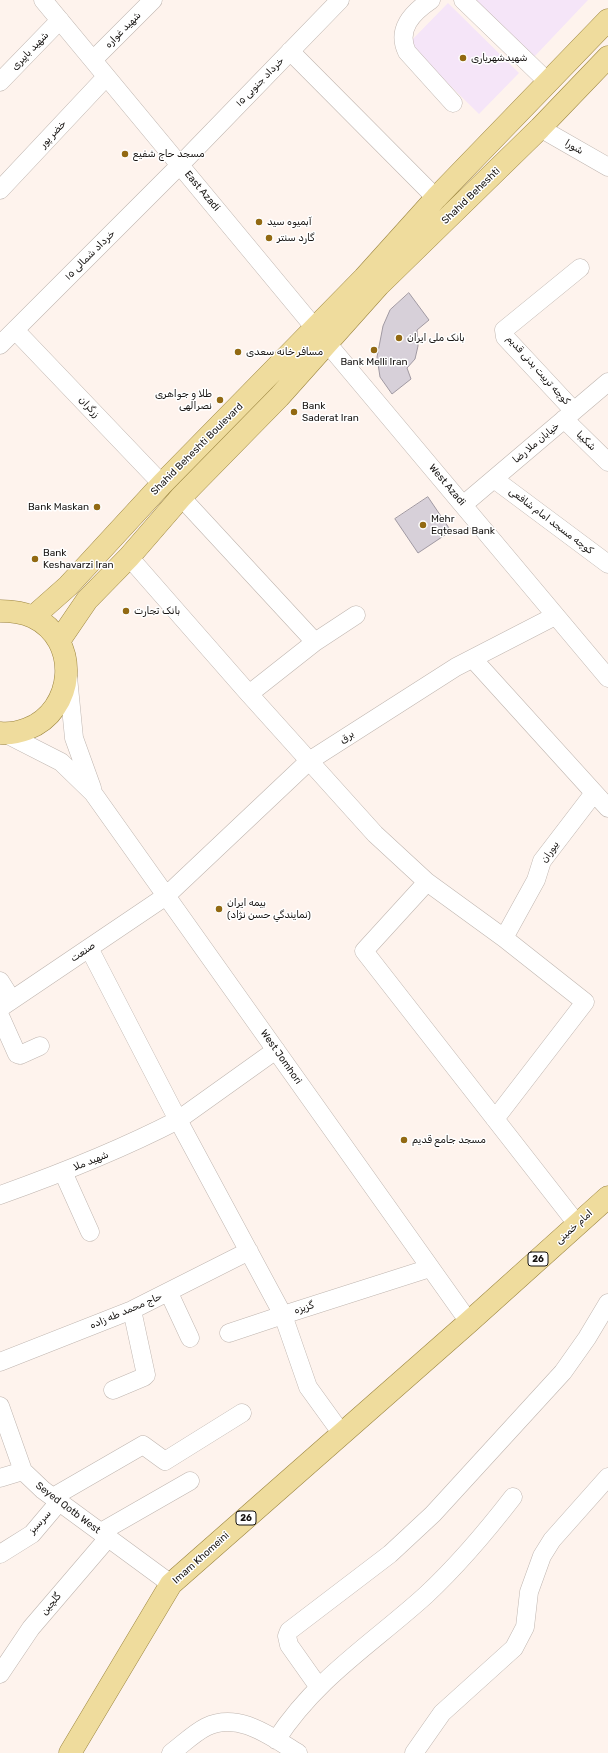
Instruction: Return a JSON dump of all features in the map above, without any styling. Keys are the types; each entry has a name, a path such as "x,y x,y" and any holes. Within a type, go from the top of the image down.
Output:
{"main road":[{"path":"321,335 364,278 436,198 608,20"},
{"path":"540,128 608,57"},
{"name":"Shahid Beheshti Boulevard","path":"33,617 68,586 162,484 262,383 285,356 321,335 379,285 540,128"},
{"name":"Shahid Beheshti Boulevard","path":"59,641 87,600 129,557 181,497 279,397 321,335"},
{"path":"0,611 15,611 33,617 48,627 59,641 65,657 67,675 65,690 58,705 48,717 20,732 2,733"},
{"name":"امام خمینی","path":"469,1322 608,1197"},
{"name":"Imam Khomeini","path":"70,1753 171,1584 469,1322"}],"street":[{"name":"East Azadi","path":"44,0 106,77 347,367"},
{"name":"شهید غواره","path":"93,60 153,0"},
{"name":"۱۵ خرداد جنوبی","path":"180,165 340,0"},
{"path":"431,0 410,19 403,31 403,43 407,52 453,103"},
{"path":"463,0 548,82"},
{"name":"شهید باپیری","path":"0,82 60,20"},
{"path":"290,51 436,198"},
{"name":"خضر پور","path":"0,190 106,77"},
{"name":"شورا","path":"540,128 608,167"},
{"name":"۱۵ خرداد شمالی","path":"0,345 180,165"},
{"name":"کوچه تربیت بدنی قدیم","path":"569,415 505,337 504,330 580,268"},
{"name":"زرگران","path":"15,330 162,484"},
{"name":"West Azadi","path":"347,367 608,678"},
{"name":"خیابان ملا رضا","path":"463,505 608,382"},
{"name":"شکیبا","path":"569,415 608,462"},
{"name":"کوچه مسجد امام شافعی","path":"494,479 608,564"},
{"path":"181,497 315,642"},
{"path":"129,557 249,694 375,834 427,882 504,938 585,1002 495,1119"},
{"path":"249,694 315,642 356,615"},
{"name":"برق","path":"166,896 309,761 456,667 555,616"},
{"path":"473,658 608,808"},
{"path":"67,675 74,738 93,793"},
{"path":"2,733 62,762 93,793"},
{"name":"West Jomhori","path":"93,793 469,1322"},
{"name":"بیوران","path":"504,938 536,880 542,861 594,793"},
{"path":"427,882 364,950 577,1224"},
{"name":"صنعت","path":"6,1004 166,896"},
{"path":"89,948 178,1120 283,1315 229,1333"},
{"path":"0,981 6,1004"},
{"path":"0,1016 17,1054 40,1046"},
{"name":"شهید ملا","path":"0,1195 130,1145 178,1120 276,1050"},
{"path":"63,1172 90,1232"},
{"name":"حاج محمد طه زاده","path":"0,1362 132,1310 169,1293 249,1251"},
{"name":"گزیزه","path":"342,1434 308,1387 283,1315 430,1268"},
{"path":"169,1293 190,1338"},
{"path":"318,1686 289,1645 287,1636 289,1631 390,1554 433,1514 562,1372 587,1338 608,1303"},
{"path":"113,1390 146,1375 132,1310"},
{"name":"Seyed Qotb West","path":"0,1406 23,1471 56,1500 171,1584"},
{"name":"سرسبز","path":"0,1554 32,1534 56,1500 143,1444 165,1461 242,1413"},
{"path":"0,1478 23,1471"},
{"path":"414,1753 442,1713 514,1648 525,1627 529,1592 542,1556 552,1540 608,1478"},
{"name":"گلچین","path":"0,1674 31,1628 104,1535 190,1481"},
{"path":"276,1740 289,1721 318,1686 403,1615 446,1576 513,1497"},
{"path":"171,1753 200,1731 222,1722 247,1725 298,1753"}],"shaded area":[{"path":"474,0 588,0 534,57"},
{"name":"شهیدشهریاری","path":"448,3 519,73 479,114 408,44"}],"building":[{"name":"بانک ملی ایران","path":"409,293 429,320 417,330 418,346 415,359 407,368 411,379 392,394 380,377 377,357 383,326 390,310"},
{"name":"Mehr Eqtesad Bank","path":"428,497 451,531 418,553 395,519"}],"place":[{"name":"شهیدشهریاری","path":"463,58"},
{"name":"مسجد حاج شفیع","path":"125,154"},
{"name":"آبمیوه سید","path":"259,222"},
{"name":"گارد سنتر","path":"269,238"},
{"name":"بانک ملی ایران","path":"399,338"},
{"name":"Bank Melli Iran","path":"374,350"},
{"name":"مسافر خانه سعدی","path":"238,352"},
{"name":"طلا و جواهری نصرالهی","path":"220,400"},
{"name":"Bank Saderat Iran","path":"294,412"},
{"name":"Bank Maskan","path":"97,507"},
{"name":"Mehr Eqtesad Bank","path":"423,525"},
{"name":"Bank Keshavarzi Iran","path":"35,559"},
{"name":"بانک تجارت","path":"126,611"},
{"name":"بيمه ايران (نمايندگي حسن نژاد)","path":"219,909"},
{"name":"مسجد جامع قدیم","path":"404,1140"}]}
